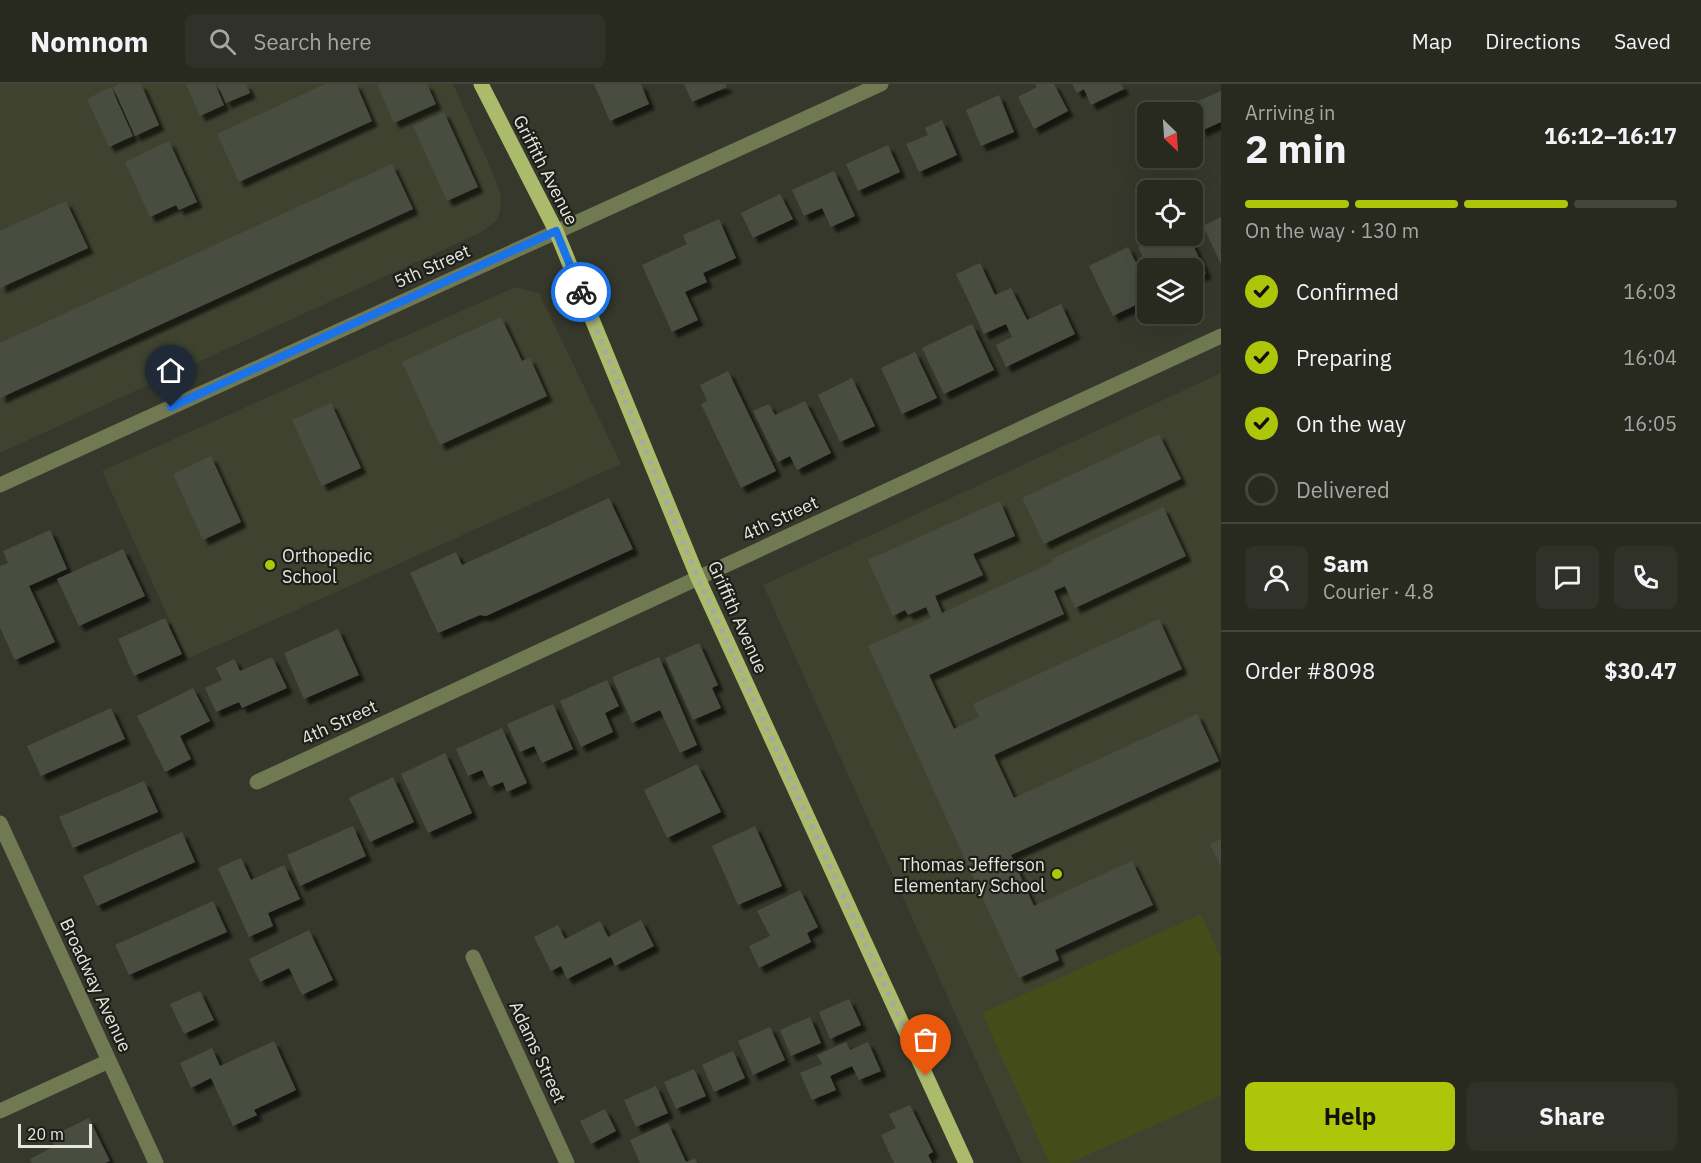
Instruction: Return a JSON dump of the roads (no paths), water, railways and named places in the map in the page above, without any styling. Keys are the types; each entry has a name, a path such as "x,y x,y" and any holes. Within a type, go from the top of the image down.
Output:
{"main road":[{"name":"Griffith Avenue","path":"481,84 556,231 698,578 966,1163"}],"street":[{"name":"5th Street","path":"0,484 881,84"},
{"name":"4th Street","path":"257,782 1221,336"},
{"name":"Broadway Avenue","path":"0,823 156,1163"},
{"name":"Adams Street","path":"473,957 567,1163"},
{"path":"0,1111 109,1061"}],"place":[{"name":"Orthopedic School","path":"270,565"},
{"name":"Thomas Jefferson Elementary School","path":"1057,874"}]}
